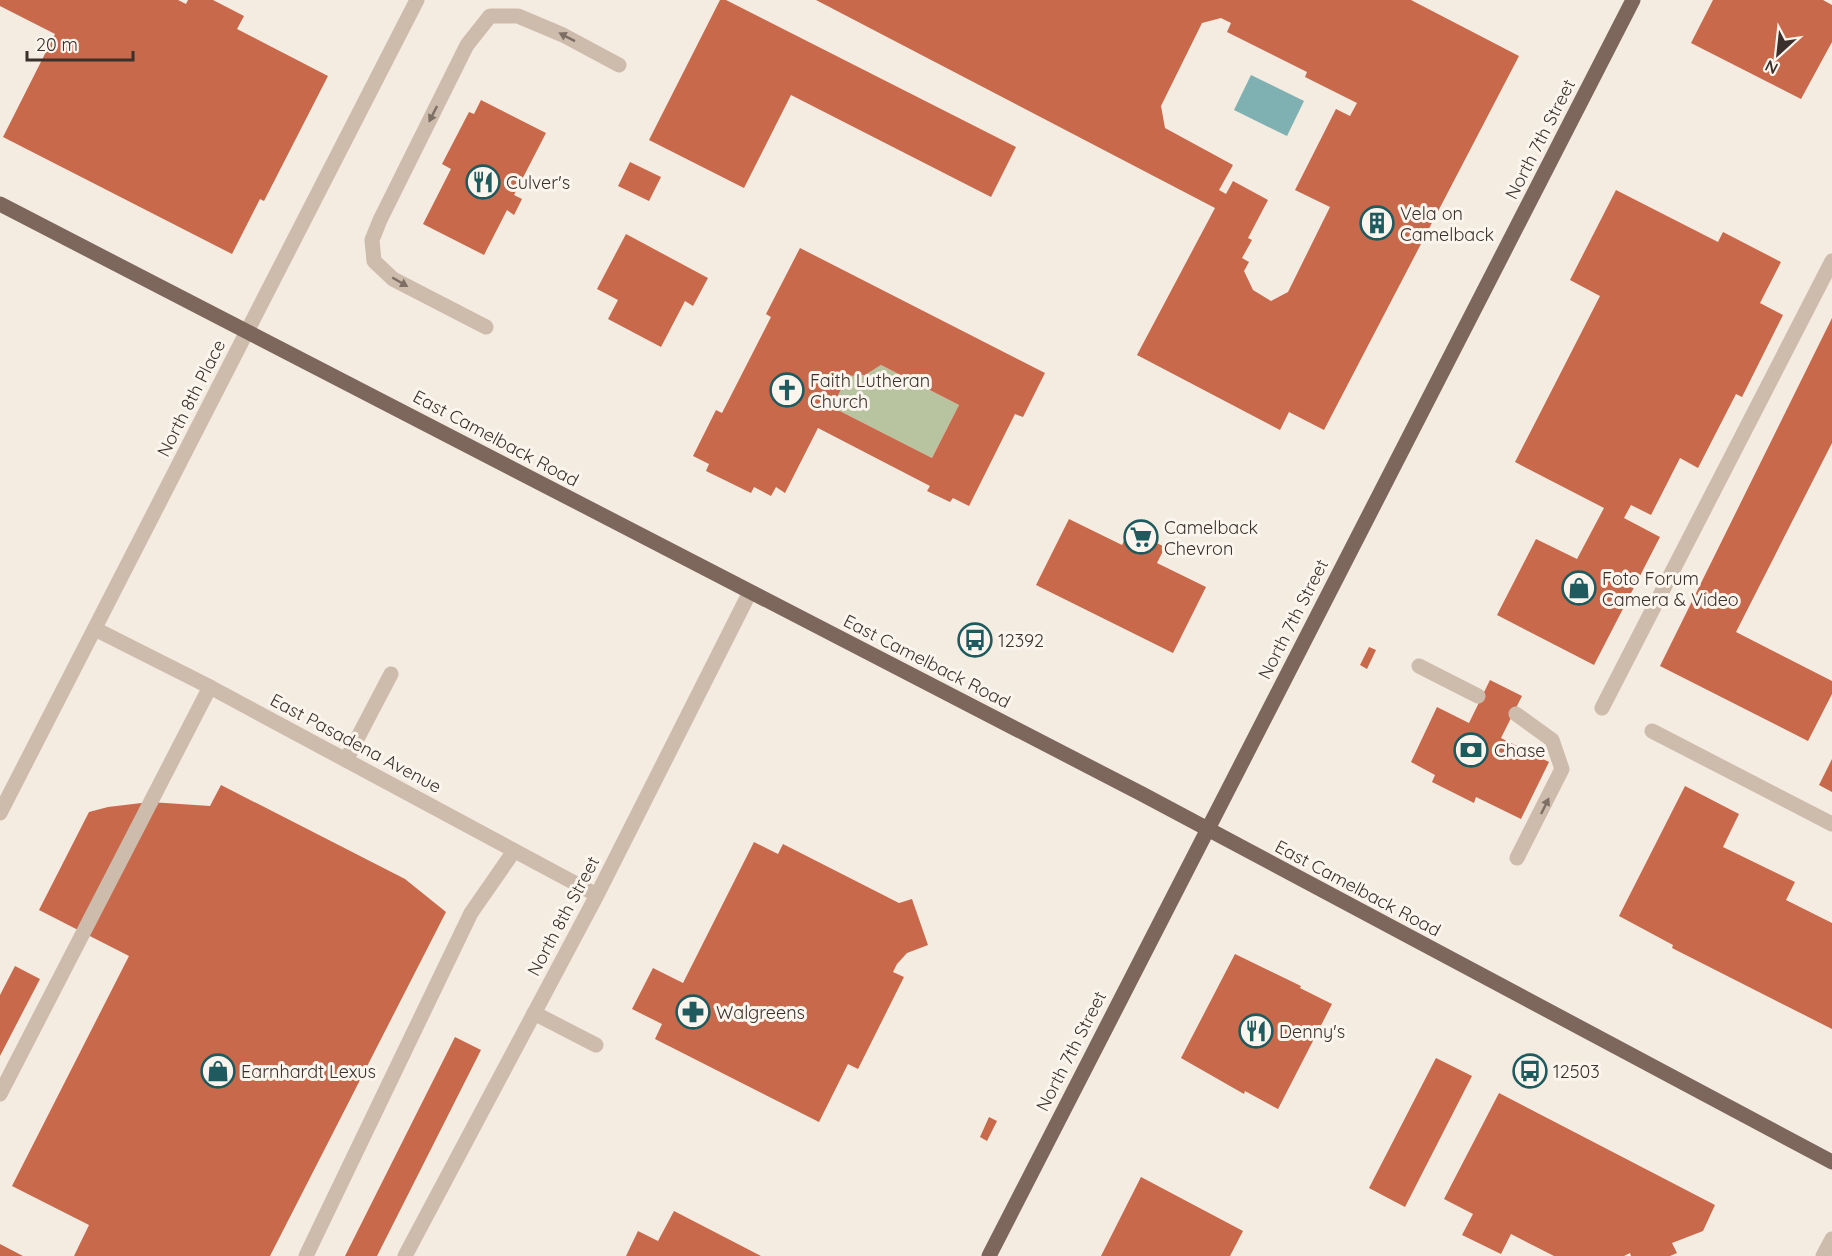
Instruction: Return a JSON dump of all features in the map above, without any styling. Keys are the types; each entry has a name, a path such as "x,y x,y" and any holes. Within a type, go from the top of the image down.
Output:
{"main road":[{"name":"North 7th Street","path":"989,1256 1633,0"},
{"name":"East Camelback Road","path":"0,204 248,330 1207,829 1832,1162"}],"street":[{"name":"North 8th Place","path":"0,813 417,0"},
{"path":"486,327 393,279 374,261 372,240 467,45 490,16 518,16 563,35 619,65"},
{"path":"1602,708 1832,261"},
{"name":"North 8th Street","path":"405,1256 597,895 750,592"},
{"name":"East Pasadena Avenue","path":"95,629 346,759 597,895"},
{"path":"1419,666 1478,696"},
{"path":"346,759 391,674"},
{"path":"0,1094 210,687"},
{"path":"1516,714 1552,740 1562,769 1517,858"},
{"path":"1652,731 1832,824"},
{"path":"306,1256 471,914 514,851"},
{"path":"534,1013 596,1044"},
{"path":"1823,1256 1832,1239"}],"green space":[{"path":"881,365 959,405 932,458 832,407 848,376 865,375"}],"water":[{"path":"1251,75 1304,101 1287,136 1234,110"}],"building":[{"path":"0,0 178,0 186,4 188,0 213,0 244,16 237,29 328,76 264,201 260,199 232,254 3,137 55,34 0,6"},
{"path":"720,0 726,0 1016,147 991,197 791,95 744,188 649,140"},
{"name":"Vela on Camelback","path":"816,0 1411,0 1519,56 1324,430 1289,412 1280,430 1137,355 1215,208","holes":["1221,18 1231,23 1227,32 1307,72 1305,77 1357,103 1350,116 1336,109 1295,190 1330,207 1288,292 1271,301 1253,290 1244,271 1249,262 1242,258 1252,240 1248,238 1268,200 1233,181 1226,194 1219,190 1233,165 1165,128 1161,106 1202,23"]},
{"path":"1713,0 1823,0 1832,5 1832,42 1801,99 1691,43"},
{"name":"Culver's","path":"481,100 546,133 514,195 522,199 514,215 507,210 484,255 423,224 451,169 442,164 469,112 474,114"},
{"path":"630,162 661,177 649,201 618,186"},
{"path":"1616,190 1718,242 1723,232 1781,262 1760,303 1783,315 1742,397 1736,394 1698,468 1680,458 1651,515 1631,505 1624,518 1660,537 1594,665 1497,615 1536,539 1577,559 1604,508 1515,462 1600,296 1570,280"},
{"path":"626,234 708,278 693,306 685,301 661,347 608,319 618,300 597,289"},
{"name":"Faith Lutheran Church","path":"800,248 1045,373 1023,417 1015,414 969,506 953,498 950,502 927,491 930,486 818,428 785,493 776,487 771,496 754,487 751,493 706,471 709,464 693,456 716,410 722,413 771,317 766,314","holes":["881,365 959,405 932,458 832,407 848,376 865,375"]},
{"path":"1832,318 1832,443 1736,632 1832,681 1832,694 1808,741 1660,666"},
{"path":"1069,519 1122,545 1129,530 1165,547 1157,563 1206,587 1173,653 1036,585"},
{"path":"1369,647 1376,650 1367,669 1360,665"},
{"name":"Chase","path":"1490,680 1522,696 1501,738 1549,762 1521,819 1476,797 1474,803 1432,782 1435,775 1411,762 1437,707 1469,723"},
{"path":"1832,759 1832,792 1819,785"},
{"name":"Earnhardt Lexus","path":"221,785 405,879 446,912 270,1256 74,1256 89,1225 12,1186 129,956 39,910 89,812 108,807 150,802 210,806"},
{"path":"1685,786 1739,814 1723,847 1795,882 1786,900 1832,923 1832,1029 1672,948 1673,945 1619,916"},
{"name":"Walgreens","path":"754,842 778,854 783,844 899,903 912,899 928,945 907,953 897,964 893,972 904,977 858,1069 848,1064 819,1122 655,1039 662,1024 632,1009 653,968 683,983"},
{"name":"Denny's","path":"1235,954 1332,1004 1278,1109 1245,1091 1244,1094 1181,1058"},
{"path":"15,966 40,979 0,1056 0,995"},
{"path":"455,1037 481,1050 377,1256 345,1256"},
{"path":"1436,1058 1472,1076 1405,1207 1369,1188"},
{"path":"1518,1061 1536,1071 1533,1078 1515,1068"},
{"path":"1499,1093 1715,1205 1703,1231 1672,1243 1677,1253 1670,1256 1631,1256 1630,1253 1624,1256 1554,1256 1511,1234 1501,1254 1462,1235 1473,1214 1444,1199"},
{"path":"989,1117 997,1121 987,1141 980,1137"},
{"path":"1141,1177 1243,1231 1230,1256 1101,1256"},
{"path":"674,1211 761,1256 626,1256 638,1231 658,1241"},
{"path":"0,1244 23,1256 0,1256"}],"place":[{"name":"Culver's","path":"483,182"},
{"name":"Vela on Camelback","path":"1377,223"},
{"name":"Faith Lutheran Church","path":"787,390"},
{"name":"Camelback Chevron","path":"1141,537"},
{"name":"Foto Forum Camera & Video","path":"1579,588"},
{"name":"12392","path":"975,640"},
{"name":"Chase","path":"1471,750"},
{"name":"Walgreens","path":"693,1012"},
{"name":"Denny's","path":"1256,1031"},
{"name":"Earnhardt Lexus","path":"218,1071"},
{"name":"12503","path":"1530,1071"}]}
